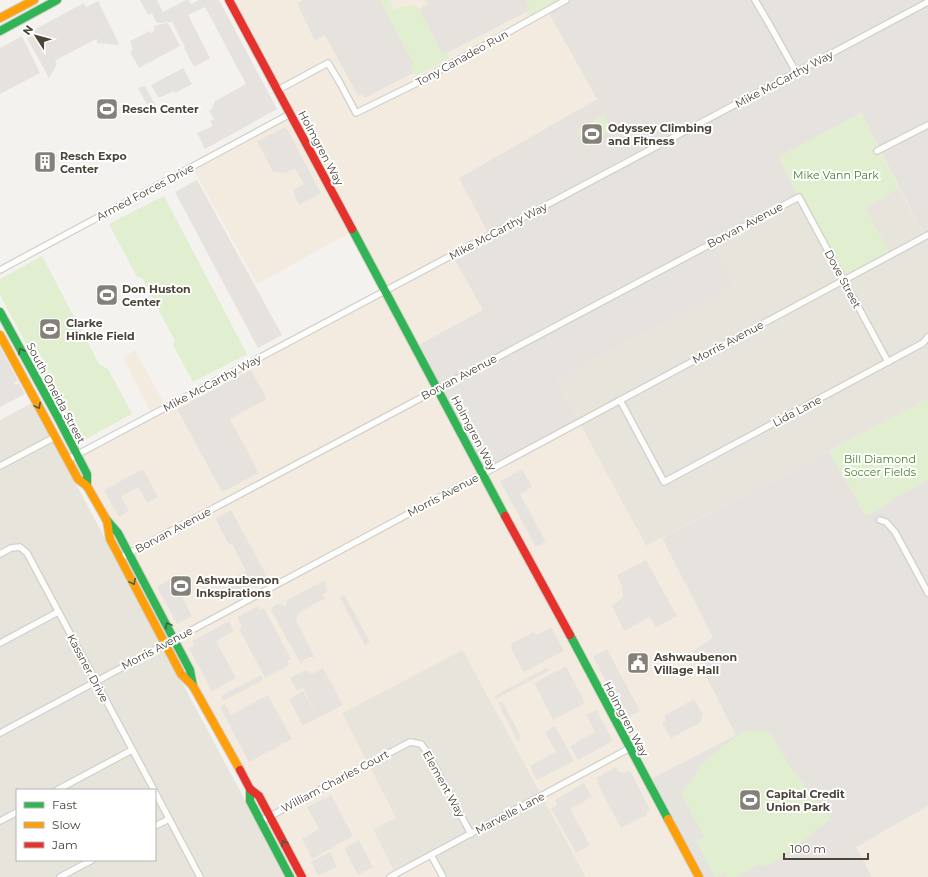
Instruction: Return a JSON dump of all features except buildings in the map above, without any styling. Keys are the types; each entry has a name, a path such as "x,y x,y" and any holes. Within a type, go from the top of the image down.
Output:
{"street":[{"path":"0,18 34,0"},
{"path":"0,31 57,0"},
{"name":"Holmgren Way","path":"229,0 699,877"},
{"name":"Tony Canadeo Run","path":"278,90 328,63 356,113 415,84 566,0"},
{"path":"755,0 796,72"},
{"name":"Mike McCarthy Way","path":"67,460 928,2"},
{"name":"Armed Forces Drive","path":"0,270 290,114"},
{"path":"877,151 928,125"},
{"name":"Dove Street","path":"799,197 888,362"},
{"name":"Borvan Avenue","path":"120,558 799,197"},
{"name":"Morris Avenue","path":"0,732 928,235"},
{"name":"South Oneida Street","path":"0,312 87,474 87,486"},
{"name":"South Oneida Street","path":"0,335 78,479 87,486 107,521 118,533 175,639 190,670 194,686 250,789 259,796 302,877"},
{"name":"Lida Lane","path":"620,400 664,482 923,343 928,338"},
{"path":"0,466 54,437"},
{"path":"880,520 886,522 895,532 928,593"},
{"name":"South Oneida Street","path":"107,521 110,539 165,644 181,674 194,686"},
{"name":"Kassner Drive","path":"0,554 11,548 20,547 27,553 153,789"},
{"path":"0,643 58,612"},
{"name":"William Charles Court","path":"261,821 410,742"},
{"name":"Element Way","path":"410,742 422,744 471,834"},
{"name":"Marvelle Lane","path":"390,877 630,748"},
{"path":"59,789 132,750"},
{"name":"South Oneida Street","path":"250,789 250,802 290,877"},
{"name":"Kassner Drive","path":"156,795 200,877"},
{"path":"0,821 16,813"},
{"path":"156,825 169,818"},
{"path":"431,855 443,877"},
{"path":"60,877 90,861"}],"shaded area":[{"path":"140,0 157,0 163,12 186,0 188,0 191,4 199,0 219,0 277,109 205,149 197,133 213,126 210,121 214,119 209,111 212,109 215,101 246,84 205,7 188,15 210,58 194,67 172,22 157,23 152,13 148,15"},
{"path":"229,0 566,0 548,10 597,99 459,178 489,235 452,255 483,310 415,347 579,422 646,546 662,538 713,638 693,651 736,735 648,781 699,877 586,877 462,649 342,713 396,818 373,829 395,874 390,877 302,877 270,816 250,789 193,686 190,670 107,521 77,455 152,415 123,357 135,350 166,407 385,291 353,231 257,284 192,167 290,114"},
{"path":"304,0 380,0 414,65 411,67 413,73 365,98 362,94 358,96 325,35 315,41 297,3"},
{"path":"426,0 526,0 530,10 443,55 419,9 428,4"},
{"path":"566,0 928,0 928,235 925,237 861,113 779,157 799,197 713,243 735,285 556,380 579,422 483,474 415,347 483,310 452,255 489,235 459,178 597,99 547,10"},
{"path":"98,1 119,44 97,43 96,39 56,60 55,62 57,64 49,78 27,38 36,34 34,30 84,3 86,7"},
{"path":"168,23 180,46 139,68 130,52 133,50 130,41 150,31 151,33 153,32 155,28 153,26"},
{"path":"22,36 40,73 0,94 0,48"},
{"path":"183,68 192,84 175,93 173,91 159,98 151,85"},
{"path":"145,86 159,112 152,114 138,88"},
{"path":"776,98 795,134 780,142 761,106"},
{"path":"286,127 321,193 299,205 293,190 304,184 295,168 285,173 273,172 257,141"},
{"path":"197,180 282,335 258,348 175,192"},
{"path":"899,188 925,237 928,235 928,399 646,546 556,380 735,285 712,243 799,197 865,207"},
{"path":"0,347 18,381 14,383 15,385 19,383 25,394 0,407"},
{"path":"251,370 267,399 230,419 259,473 222,492 177,409"},
{"path":"32,403 286,877 0,877 0,420"},
{"path":"829,451 866,516 928,479 928,806 856,847 872,877 699,877 647,781 736,735 693,651 713,638 662,538"},
{"path":"143,469 158,497 147,503 138,487 121,497 129,511 119,517 104,490"},
{"path":"522,469 532,487 520,494 546,542 536,547 500,481"},
{"path":"922,484 928,494 928,567 891,500"},
{"path":"231,510 268,578 233,596 226,582 246,571 232,544 229,545 215,518"},
{"path":"743,510 748,520 686,554 680,543 692,536 694,529 724,513 729,518"},
{"path":"646,560 677,616 656,627 650,617 624,631 612,606 623,596 622,586 617,575"},
{"path":"886,563 928,640 928,648 920,655 908,646 895,647 858,578"},
{"path":"172,578 192,616 177,624 157,587"},
{"path":"325,580 325,585 328,591 321,595 326,598 300,612 297,616 296,621 315,657 309,657 301,664 271,610 275,605 281,603 282,605 286,606 287,600"},
{"path":"344,594 370,642 365,645 340,598"},
{"path":"258,606 260,610 264,608 291,659 287,661 289,665 265,678 239,629 242,627 237,617"},
{"path":"229,621 234,631 216,641 236,678 212,691 189,648 194,645 192,641"},
{"path":"551,627 564,651 524,672 511,648 512,643 534,632 536,635"},
{"path":"462,648 586,877 443,877 431,855 395,874 373,829 395,818 342,713 460,651"},
{"path":"607,649 640,711 626,718 593,657"},
{"path":"566,666 585,703 553,720 534,683"},
{"path":"323,668 343,705 318,718 303,688 297,691 290,678 305,670 312,674"},
{"path":"546,668 550,670 496,699 494,696"},
{"path":"261,675 263,680 223,701 221,696"},
{"path":"303,691 318,718 303,726 289,699"},
{"path":"268,695 292,739 249,762 220,707 225,704 231,715"},
{"path":"694,699 703,714 700,723 671,738 662,723 666,720 664,716"},
{"path":"502,701 521,737 518,742 498,703"},
{"path":"596,710 613,741 578,760 570,746 595,732 586,715"},
{"path":"555,726 574,761 537,780 530,766 556,752 545,732"},
{"path":"616,767 618,771 625,773 630,771 650,810 646,812 647,815 621,828 597,783 596,778"},
{"path":"584,783 592,797 570,809 590,845 576,853 551,808 557,805 555,800"},
{"path":"331,795 353,836 312,859 302,839 319,829 307,807"},
{"path":"928,806 928,877 872,877 855,847"},
{"path":"359,840 373,867 358,875 344,848"},
{"path":"330,852 337,866 318,876 311,862"},
{"path":"433,859 443,877 399,877"}],"green space":[{"path":"380,0 390,0 393,10 410,5 419,9 443,55 447,53 449,58 416,76 411,67 414,65"},
{"path":"526,0 558,0 528,16 526,12 530,9"},
{"name":"Mike Vann Park","path":"861,113 899,188 865,207 891,255 844,281 779,157"},
{"name":"Odyssey Climbing and Fitness","path":"604,115 612,130 599,137 600,140 587,147 577,130"},
{"path":"164,196 247,354 193,382 173,345 175,341 142,278 137,277 109,224"},
{"name":"Clarke Hinkle Field","path":"42,256 99,364 108,369 132,414 84,440 75,435 0,295 0,279"},
{"name":"Bill Diamond Soccer Fields","path":"928,399 928,479 866,516 829,451"},
{"name":"Capital Credit Union Park","path":"744,730 770,733 792,769 831,819 779,859 766,866 759,864 736,877 726,877 724,874 715,877 696,841 704,837 681,793 707,759"}],"traffic: fast":[{"path":"0,31 57,0"},
{"path":"352,229 505,516"},
{"path":"0,312 87,474 87,486"},
{"path":"106,519 118,533 190,670 193,686"},
{"path":"570,635 668,819"},
{"path":"250,789 250,801 290,877"}],"traffic: slow":[{"path":"0,18 34,0"},
{"path":"0,335 78,479 87,486 106,519"},
{"path":"107,521 110,539 181,674 193,686 240,770"},
{"path":"668,819 699,877"}],"traffic: jam":[{"path":"229,0 352,229"},
{"path":"505,516 570,635"},
{"path":"240,770 250,789 259,796 302,877"}],"place":[{"name":"Resch Center","path":"107,109"},
{"name":"Odyssey Climbing and Fitness","path":"592,134"},
{"name":"Resch Expo Center","path":"45,162"},
{"name":"Don Huston Center","path":"107,295"},
{"name":"Clarke Hinkle Field","path":"50,329"},
{"name":"Ashwaubenon Inkspirations","path":"181,586"},
{"name":"Ashwaubenon Village Hall","path":"638,663"},
{"name":"Capital Credit Union Park","path":"750,800"}]}
